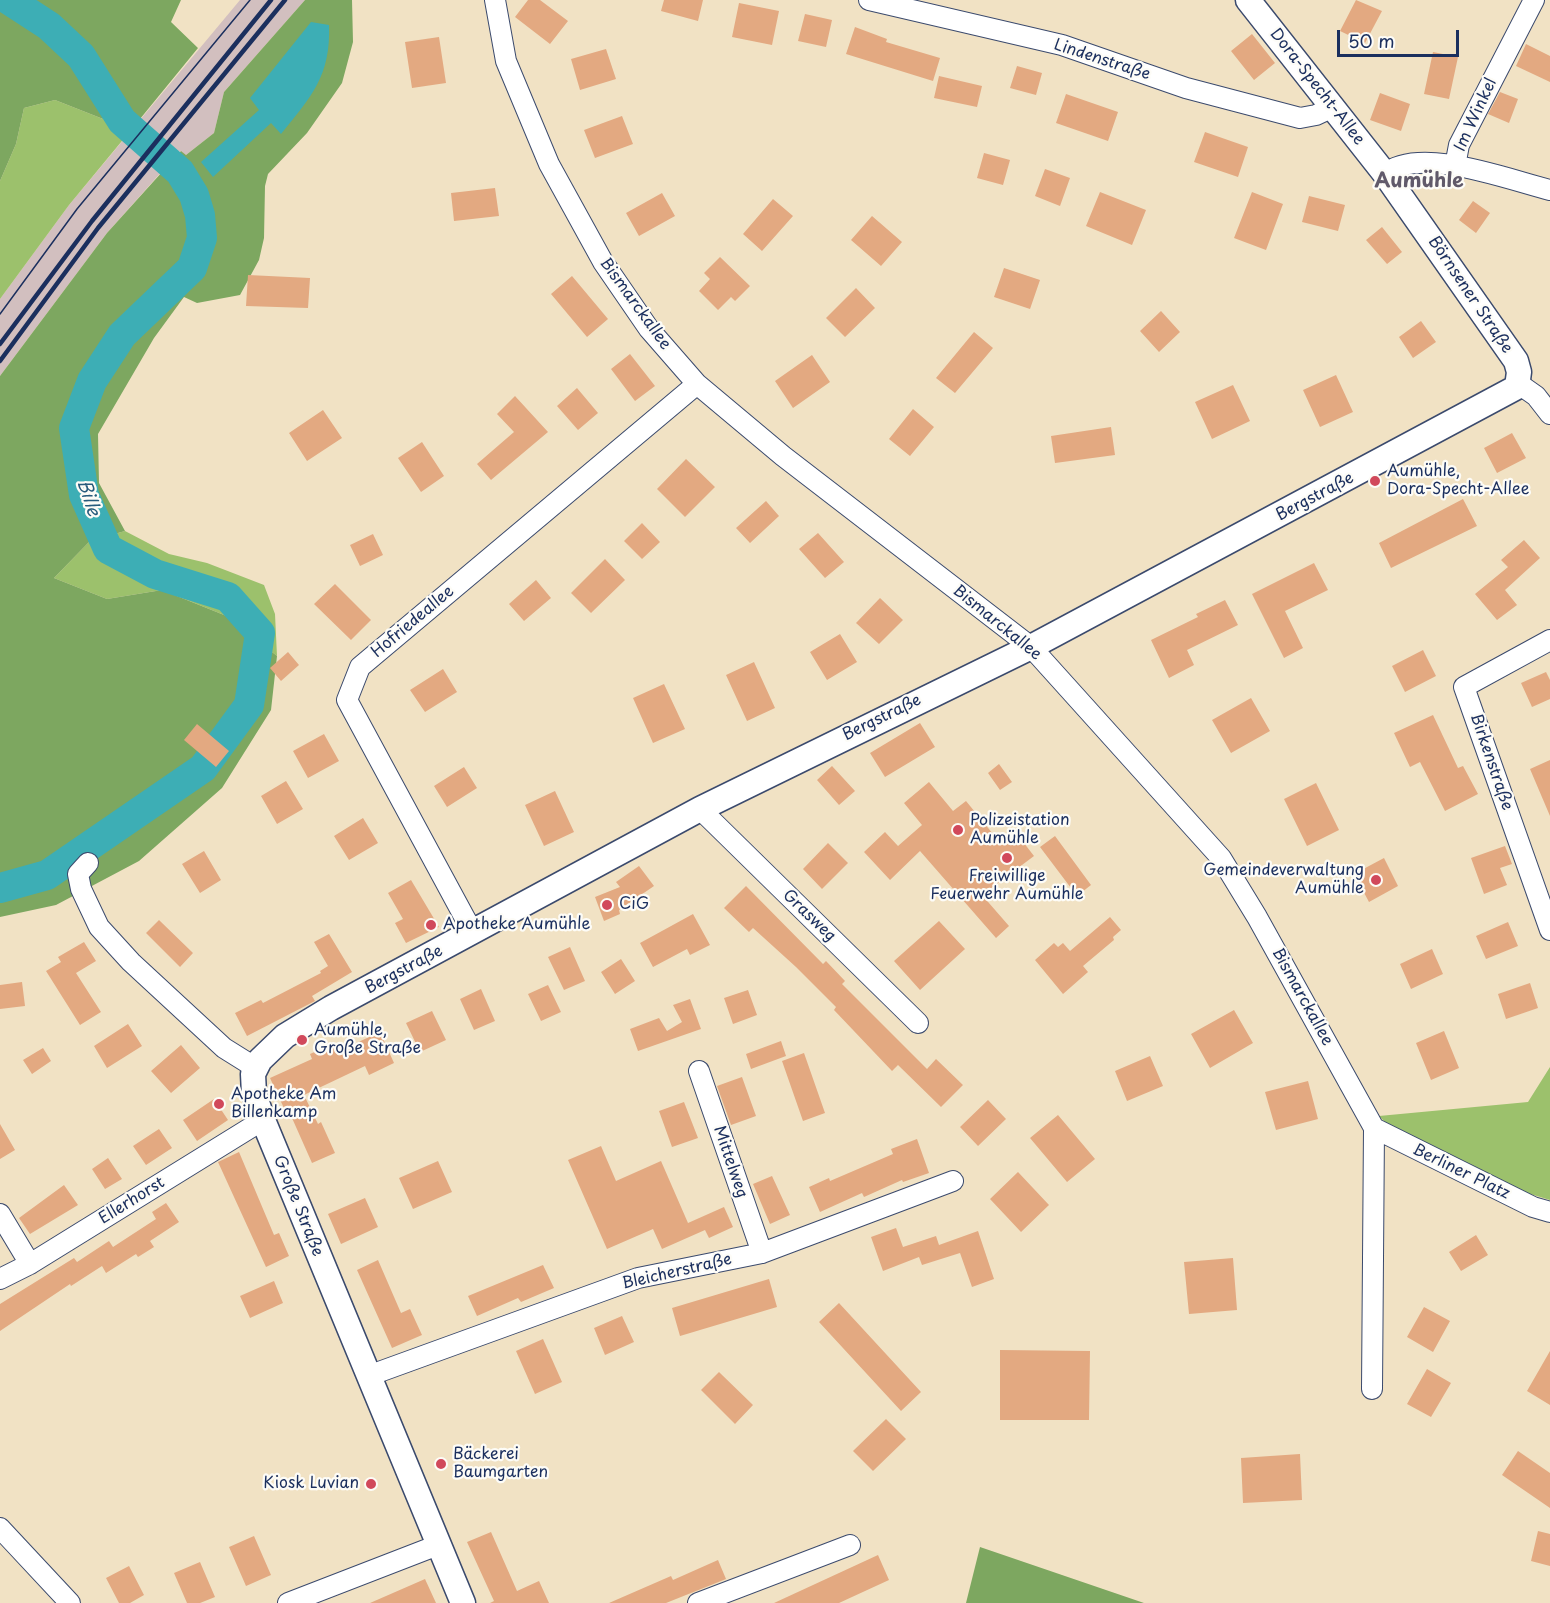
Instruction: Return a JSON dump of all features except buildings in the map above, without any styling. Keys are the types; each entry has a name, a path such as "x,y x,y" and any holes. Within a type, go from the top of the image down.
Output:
{"street":[{"name":"Bismarckallee","path":"495,0 506,61 549,164 574,214 603,262 649,328 697,384 783,456 1031,647 1177,806 1221,858 1257,917 1374,1128 1372,1389"},
{"name":"Lindenstraße","path":"869,0 1062,45 1186,88 1300,118 1316,115 1333,107"},
{"name":"Dora-Specht-Allee","path":"1248,0 1385,174"},
{"name":"Im Winkel","path":"1455,166 1459,145 1534,0"},
{"path":"1385,174 1394,167 1408,163 1429,162 1455,166 1550,190"},
{"name":"Börnsener Straße","path":"1385,174 1516,361 1519,384"},
{"name":"Hofriedeallee","path":"473,933 346,700 360,667 697,384"},
{"path":"1519,384 1536,396 1550,414"},
{"name":"Bergstraße","path":"256,1068 271,1047 331,1008 700,809 1031,647 1512,392 1519,384"},
{"name":"Birkenstraße","path":"1550,640 1464,687 1550,930"},
{"name":"Grasweg","path":"700,809 918,1023"},
{"path":"88,863 78,874 99,927 131,962 224,1048 256,1068"},
{"name":"Große Straße","path":"256,1068 253,1074 254,1094 263,1120 463,1603"},
{"name":"Mittelweg","path":"699,1071 762,1253"},
{"name":"Ellerhorst","path":"0,1279 30,1264 263,1120"},
{"name":"Berliner Platz","path":"1374,1128 1533,1207 1550,1212"},
{"name":"Bleicherstraße","path":"368,1376 638,1278 762,1253 953,1182"},
{"path":"0,1214 30,1264"},
{"path":"0,1528 70,1603"},
{"path":"288,1603 438,1545"},
{"path":"698,1603 850,1545"}],"shaded area":[{"path":"240,0 305,0 224,92 214,133 186,155 180,151 107,233 0,376 0,299 69,205"}],"green space":[{"path":"0,0 181,0 171,22 198,48 131,130 55,100 24,108 16,144 0,181"},
{"path":"305,0 352,0 353,42 342,83 307,133 268,174 265,186 264,238 259,260 240,295 197,303 184,297 154,338 98,434 99,483 125,531 90,541 54,578 107,599 162,590 229,617 277,656 271,710 222,788 139,861 56,905 0,917 0,376 107,233 181,151 186,155 214,133 224,92"},
{"path":"55,100 131,130 69,205 0,299 0,181 16,144 24,108"},
{"path":"125,531 169,554 207,563 264,585 275,614 277,656 229,617 162,590 107,599 54,578 90,541"},
{"path":"1550,1067 1550,1200 1527,1193 1391,1128 1379,1116 1528,1102"},
{"path":"980,1547 1144,1603 966,1603"}],"water":[{"path":"311,22 329,25 329,43 323,72 310,97 281,134 271,123 213,177 201,162 259,110 250,98"}],"waterway":[{"name":"Bille","path":"0,888 47,875 203,768 249,705 260,633 228,597 155,574 108,549 84,495 74,428 92,381 122,335 192,268 202,238 200,215 194,195 180,172 122,121 81,56 49,26 9,0"}],"tram line":[{"path":"0,314 77,209 250,0"}],"railway":[{"path":"0,344 92,221 271,0"},
{"path":"0,361 98,228 285,0"}],"place":[{"name":"Aumühle, Dora-Specht-Allee","path":"1375,481"},
{"name":"Polizeistation Aumühle","path":"958,830"},
{"name":"Freiwillige Feuerwehr Aumühle","path":"1007,858"},
{"name":"Gemeindeverwaltung Aumühle","path":"1376,880"},
{"name":"CiG","path":"607,905"},
{"name":"Apotheke Aumühle","path":"431,925"},
{"name":"Aumühle, Große Straße","path":"302,1040"},
{"name":"Apotheke Am Billenkamp","path":"219,1104"},
{"name":"Bäckerei Baumgarten","path":"441,1464"},
{"name":"Kiosk Luvian","path":"371,1484"}],"district":[{"name":"Aumühle","path":"1419,181"}]}
